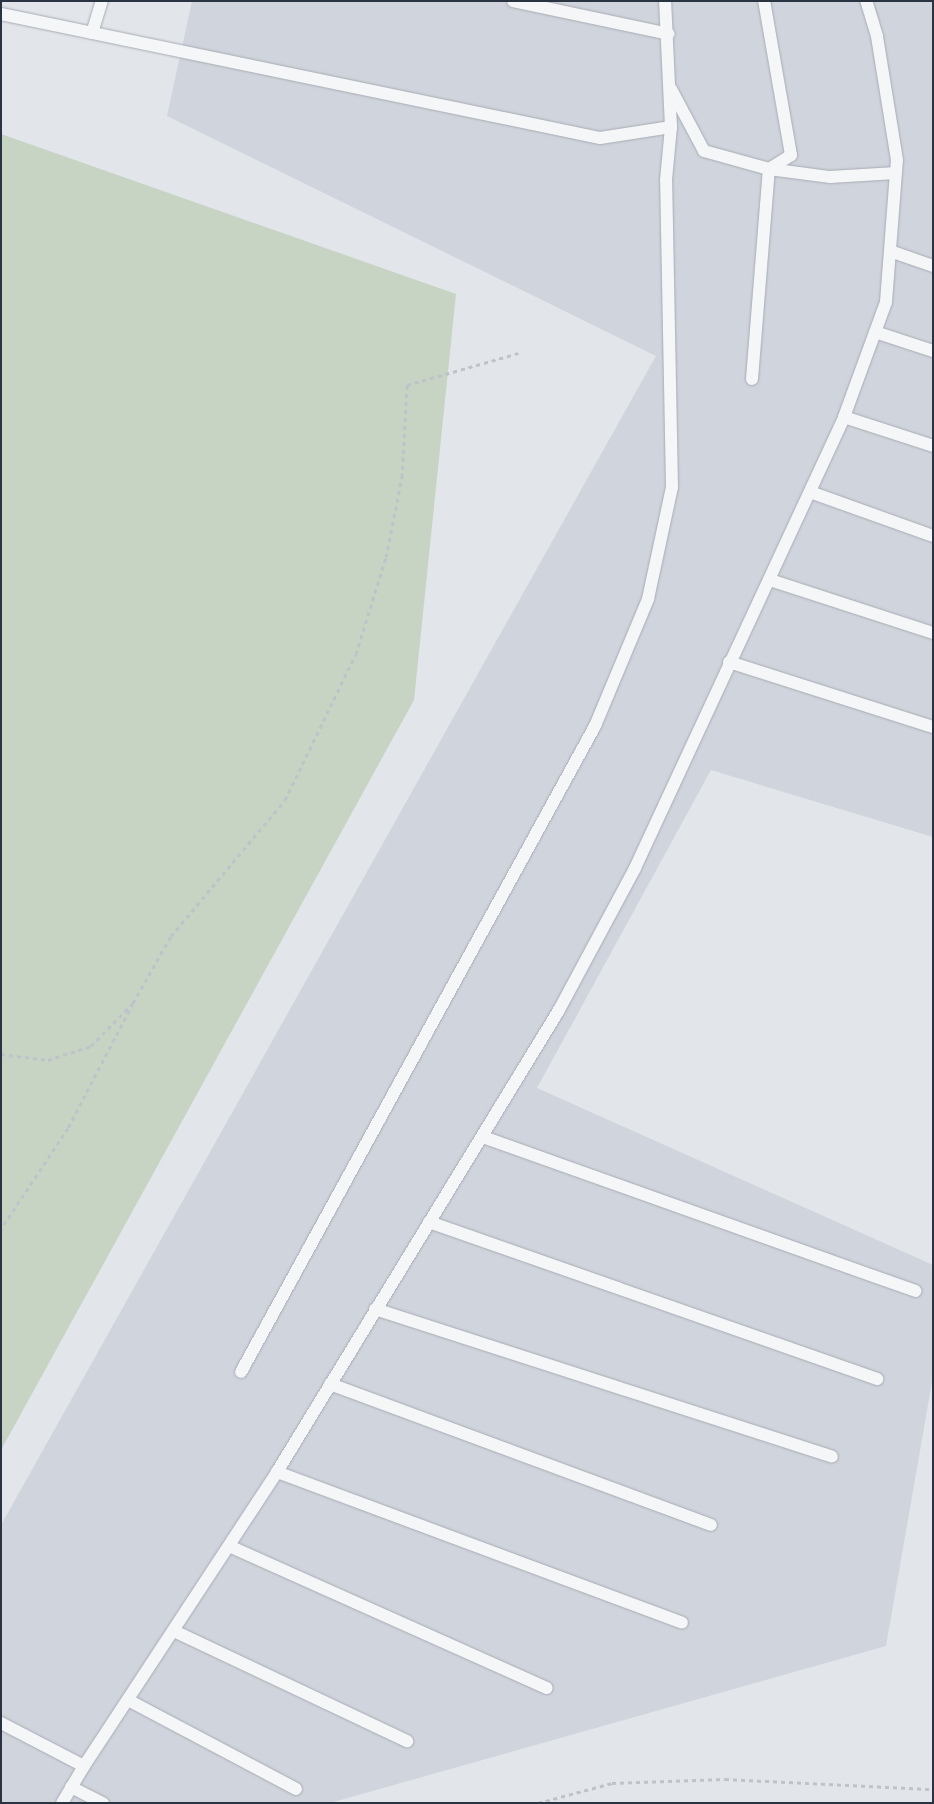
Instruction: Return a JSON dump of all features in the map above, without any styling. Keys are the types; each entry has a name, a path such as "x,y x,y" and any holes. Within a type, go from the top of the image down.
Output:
{"lane":[{"path":"92,33 102,1"},
{"path":"513,1 669,34"},
{"path":"242,1372 595,726 648,599 672,487 666,180 671,127 669,34 665,1"},
{"path":"764,1 791,156 769,169"},
{"path":"62,1803 84,1766 277,1472 559,1010 634,868 729,662 770,580 844,417 886,302 896,173 877,36 866,1"},
{"path":"1,14 600,138 671,127"},
{"path":"670,86 704,151 769,169 830,177 896,173"},
{"path":"752,379 769,169"},
{"path":"890,251 933,266"},
{"path":"875,332 933,351"},
{"path":"844,417 933,446"},
{"path":"810,492 933,536"},
{"path":"770,580 933,633"},
{"path":"729,662 933,727"},
{"path":"483,1136 916,1291"},
{"path":"429,1222 877,1379"},
{"path":"375,1309 832,1457"},
{"path":"330,1384 711,1525"},
{"path":"277,1472 682,1622"},
{"path":"229,1546 547,1688"},
{"path":"174,1631 407,1741"},
{"path":"128,1700 296,1789"},
{"path":"1,1723 84,1766"},
{"path":"71,1787 103,1803"}],"path":[{"path":"1,1229 68,1128 133,1003 171,936 285,800 356,654 386,557 402,477 407,385 522,352"},
{"path":"1,1054 48,1060 92,1046 133,1003"},
{"path":"538,1803 612,1783 725,1779 933,1789"}],"shaded area":[{"path":"192,1 933,1 933,837 711,770 537,1088 933,1265 933,1376 886,1646 330,1803 1,1803 1,1525 656,356 167,116"}],"green space":[{"path":"1,134 456,294 414,700 1,1450"}]}
